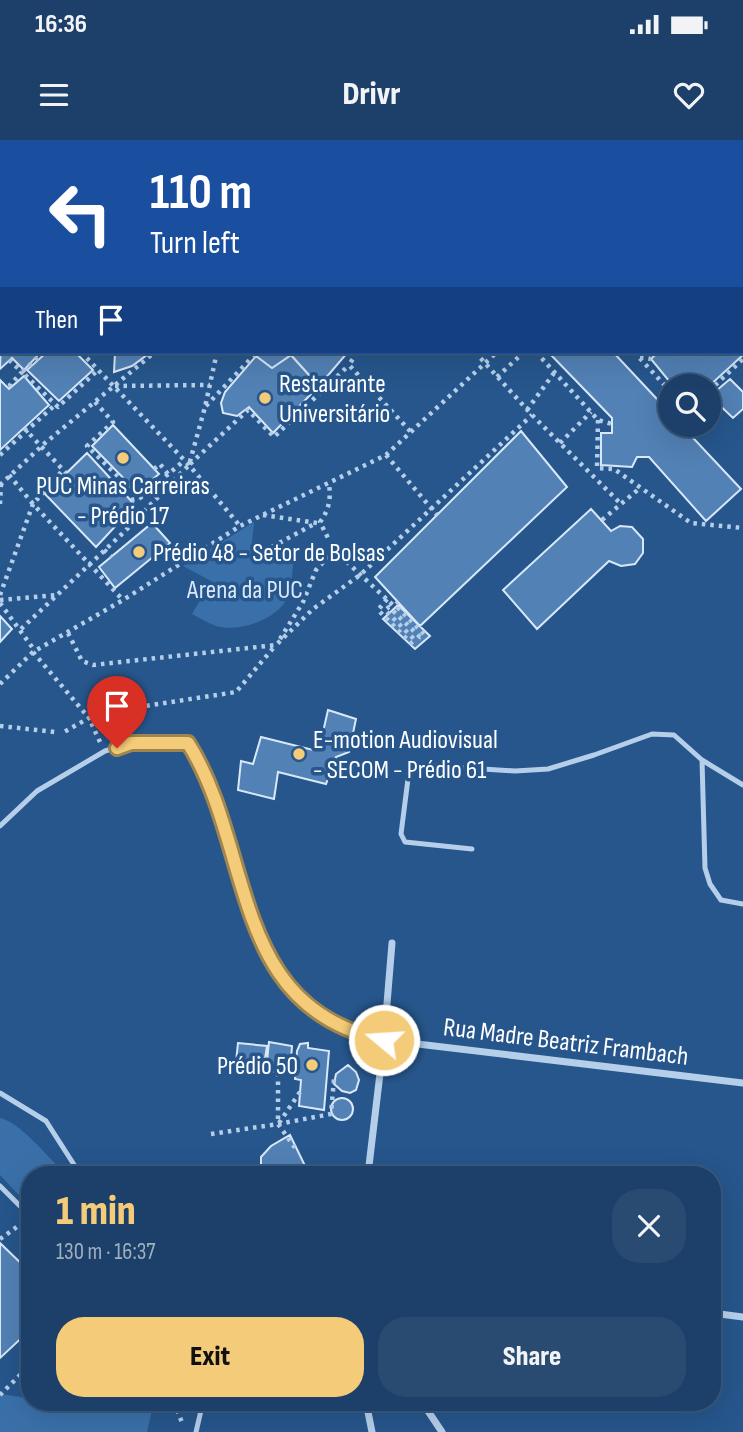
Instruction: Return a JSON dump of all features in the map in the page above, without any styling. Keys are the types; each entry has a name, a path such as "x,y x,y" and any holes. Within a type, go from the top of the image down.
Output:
{"street":[{"path":"369,1166 392,943"},
{"name":"Rua Madre Beatriz Frambach","path":"384,1040 743,1083"},
{"path":"721,1314 743,1317"},
{"path":"368,1411 372,1432"},
{"path":"428,1411 442,1432"}],"lane":[{"path":"472,849 405,842 401,834 409,771 420,765 515,771 548,769 652,734 674,735 702,760 743,785"},
{"path":"0,825 37,791 105,751 131,743 188,743 212,794 251,915 274,967 288,987 326,1018 365,1036 384,1040"},
{"path":"702,760 707,876 721,900 743,904"},
{"path":"0,1093 46,1121 75,1166"},
{"path":"0,1186 21,1208"},
{"path":"196,1432 201,1411"}],"path":[{"path":"11,386 22,371 43,354"},
{"path":"83,354 189,465 240,526"},
{"path":"0,503 1,485 9,475 153,354"},
{"path":"189,465 217,354"},
{"path":"205,407 256,354"},
{"path":"21,629 249,409 274,437 349,365 356,354"},
{"path":"477,354 529,413 622,505"},
{"path":"0,684 34,652 68,634 240,526 386,455 495,354"},
{"path":"497,377 522,354"},
{"path":"538,354 598,420 612,424"},
{"path":"636,354 658,378"},
{"path":"639,357 643,354"},
{"path":"639,357 651,359"},
{"path":"721,380 743,359"},
{"path":"10,361 52,398 58,407 98,370"},
{"path":"349,365 411,432"},
{"path":"65,732 89,718 126,709 236,692 276,645 313,609 360,575 529,413 554,373"},
{"path":"114,386 210,386"},
{"path":"95,402 113,422 88,446 139,498"},
{"path":"0,454 56,404"},
{"path":"560,443 591,412"},
{"path":"598,420 597,468 614,469 691,523 743,528"},
{"path":"0,595 33,503 65,472 25,430"},
{"path":"386,455 437,514"},
{"path":"131,500 139,498 184,460"},
{"path":"154,469 160,464 168,474"},
{"path":"9,475 123,600"},
{"path":"257,555 318,522 327,512 331,497 329,484"},
{"path":"602,520 640,488"},
{"path":"262,515 318,522"},
{"path":"318,522 334,550 397,605 424,634 420,637 389,607 385,610 415,640 411,643 378,610 387,599"},
{"path":"104,550 112,557"},
{"path":"276,645 303,602 316,570 334,550"},
{"path":"0,602 57,595"},
{"path":"0,602 21,629 34,652 89,718 105,751"},
{"path":"68,634 82,661 93,664 276,645"},
{"path":"0,726 55,732"},
{"path":"278,1073 278,1124 299,1152"},
{"path":"211,1134 331,1114 334,1079 334,1084"},
{"path":"278,1124 300,1092"},
{"path":"0,1239 21,1224"},
{"path":"0,1395 21,1374"},
{"path":"178,1411 186,1432"}],"green space":[{"name":"Arena da PUC","path":"254,522 251,554 294,559 289,593 283,605 267,618 236,628 216,626 192,614 211,581 183,566"},
{"path":"0,1118 16,1126 57,1166 21,1166 21,1197 0,1175"},
{"path":"0,1394 21,1397 21,1411 152,1411 147,1432 0,1432"}],"building":[{"path":"0,354 39,354 24,370 12,358 0,369"},
{"path":"45,354 77,354 93,370 59,401 27,370"},
{"path":"115,354 148,354 132,366 114,372"},
{"path":"258,354 291,355 272,368 256,356"},
{"path":"290,354 346,354 319,386"},
{"path":"615,354 658,400 658,437 692,437 741,489 706,521 649,457 637,457 632,467 601,465 601,433 612,433 612,418 552,356"},
{"path":"656,354 743,355 721,375 663,374 651,359"},
{"name":"Restaurante Universitário","path":"291,355 319,386 273,433 249,407 237,416 223,413 221,403 225,392 256,356 272,368"},
{"path":"24,376 49,405 0,450 0,380 9,389"},
{"path":"730,379 743,392 743,409 733,418 721,407 721,387"},
{"name":"PUC Minas Carreiras - Prédio 17","path":"113,425 159,474 137,492 92,446"},
{"path":"521,431 567,487 420,626 375,577"},
{"path":"87,453 135,505 96,547 45,494"},
{"path":"591,509 611,531 620,526 632,527 643,539 643,553 635,564 621,566 609,561 537,629 503,590"},
{"name":"Prédio 48 - Setor de Bolsas","path":"152,523 170,543 115,588 99,567"},
{"path":"398,605 430,636 415,649 383,619"},
{"path":"0,616 12,629 0,642"},
{"name":"E-motion Audiovisual - SECOM - Prédio 61","path":"328,710 356,719 349,752 336,757 326,784 278,772 274,799 238,790 241,761 253,764 261,737 313,750 313,743 321,741"},
{"path":"269,1042 292,1046 290,1074 266,1071"},
{"path":"238,1043 267,1046 265,1059 260,1058 259,1073 235,1071"},
{"name":"Prédio 50","path":"308,1043 308,1048 329,1051 324,1110 299,1106 301,1080 295,1079 297,1051 300,1044"},
{"path":"348,1065 356,1072 359,1080 356,1090 350,1093 342,1091 334,1084 336,1074"},
{"path":"338,1098 346,1098 353,1105 353,1113 346,1120 338,1120 331,1113 331,1105"},
{"path":"290,1135 305,1166 261,1166 261,1157 271,1146"},
{"path":"0,1243 21,1263 21,1338 0,1358"}],"place":[{"name":"Restaurante Universitário","path":"265,398"},
{"name":"PUC Minas Carreiras - Prédio 17","path":"123,458"},
{"name":"Prédio 48 - Setor de Bolsas","path":"139,552"},
{"name":"E-motion Audiovisual - SECOM - Prédio 61","path":"299,754"},
{"name":"Prédio 50","path":"312,1065"}],"route":[{"path":"117,748 131,743 188,743 212,794 251,915 274,967 288,987 326,1018 365,1036 384,1040"}]}
